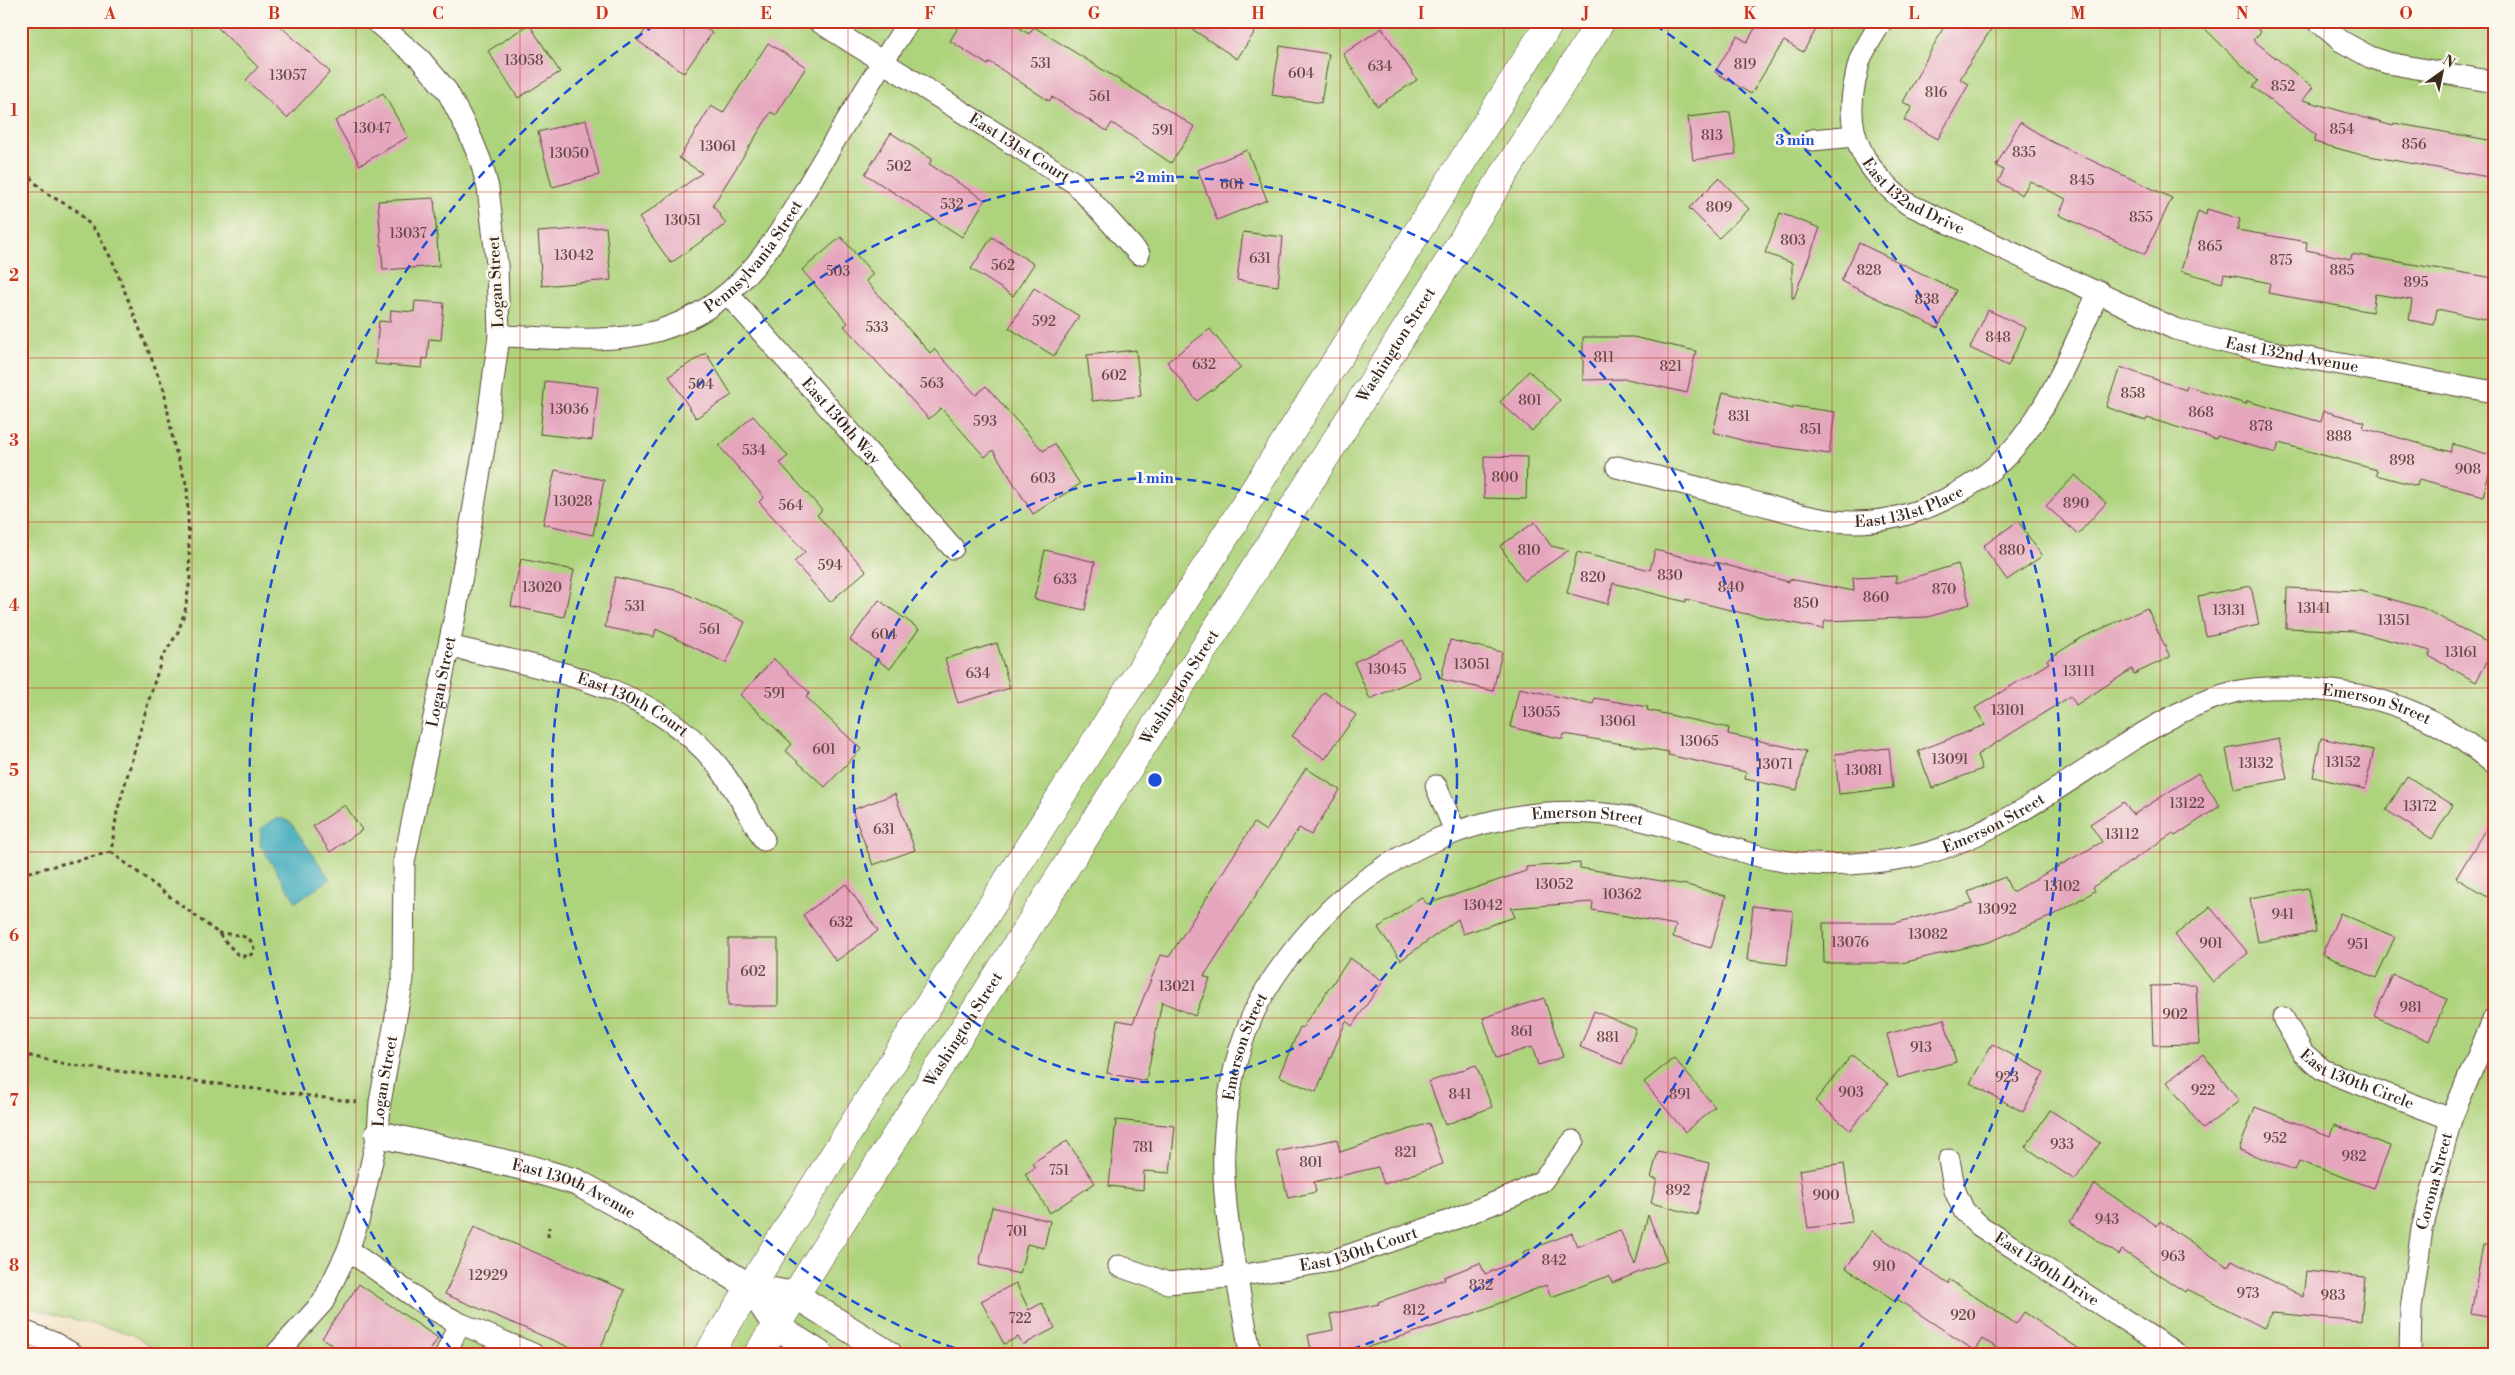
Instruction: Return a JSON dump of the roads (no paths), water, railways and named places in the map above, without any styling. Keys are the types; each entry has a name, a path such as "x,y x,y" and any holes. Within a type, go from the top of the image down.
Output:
{"main road":[{"path":"708,1354 1550,21"},
{"name":"Washington Street","path":"758,1354 1601,21"}],"street":[{"name":"Logan Street","path":"276,1354 322,1302 348,1250 359,1218 378,1134 380,1102 403,979 404,862 449,646 484,448 499,336 497,265 488,188 478,155 446,91 420,59 375,21"},
{"name":"East 131st Court","path":"818,21 1075,183 1139,254"},
{"name":"Pennsylvania Street","path":"499,336 613,338 635,335 678,324 697,315 728,294 767,252 909,21"},
{"name":"East 132nd Drive","path":"1882,21 1861,56 1852,103 1855,136 1868,166 1886,187 1908,204 2099,291"},
{"path":"2318,21 2341,41 2370,57 2388,63 2494,82"},
{"path":"1812,140 1855,136"},
{"name":"East 132nd Avenue","path":"2099,291 2175,329 2201,337 2494,392"},
{"name":"East 131st Place","path":"1617,466 1814,518 1858,522 1910,513 1954,495 1982,478 2024,436 2050,394 2099,291"},
{"name":"East 130th Way","path":"728,294 953,548"},
{"name":"East 130th Court","path":"449,646 546,668 591,681 620,692 647,707 694,742 717,765 764,840"},
{"name":"Emerson Street","path":"1250,1354 1226,1190 1224,1148 1235,1071 1252,1017 1288,957 1322,917 1370,875 1416,847 1455,831 1494,821 1541,813 1579,812 1643,820 1755,856 1784,862 1810,865 1838,865 1915,856 1961,841 2006,819 2183,710 2241,691 2288,687 2350,692 2390,702 2427,717 2471,745 2494,764"},
{"path":"1436,786 1455,831"},
{"name":"East 130th Circle","path":"2283,1018 2303,1053 2323,1070 2451,1119"},
{"name":"Corona Street","path":"2410,1354 2411,1309 2422,1229 2451,1119 2494,1018"},
{"name":"East 130th Avenue","path":"378,1134 528,1168 576,1182 620,1206 750,1287 795,1295 889,1354"},
{"name":"East 130th Court","path":"1119,1266 1168,1283 1238,1276 1332,1261 1444,1223 1517,1194 1542,1181 1573,1141"},
{"name":"East 130th Drive","path":"1949,1160 1955,1190 1964,1211 1980,1226 2177,1354"},
{"path":"348,1250 429,1307 459,1323 533,1354"},
{"name":"East 130th Avenue","path":"750,1287 776,1326 820,1354"},
{"path":"446,1354 459,1323"},
{"path":"21,1330 54,1343 73,1354"}],"water":[{"path":"275,819 284,819 291,823 330,879 296,902 260,845 261,829"}]}
